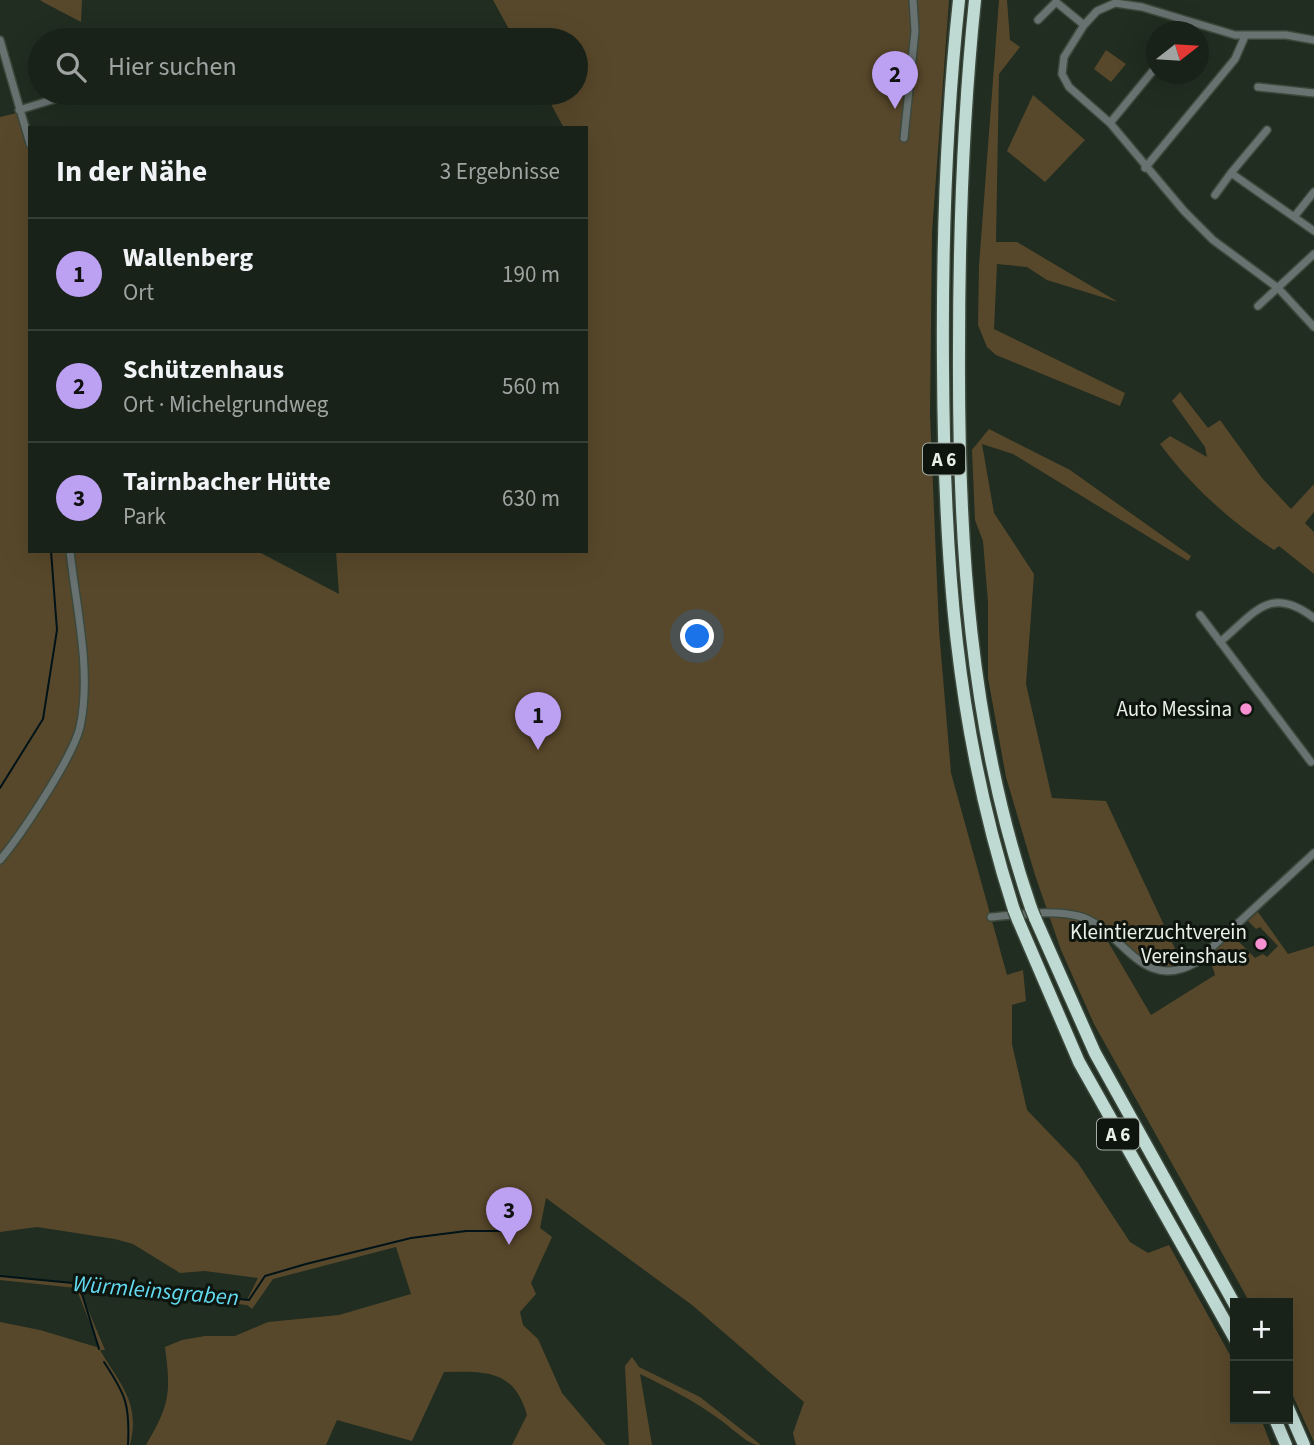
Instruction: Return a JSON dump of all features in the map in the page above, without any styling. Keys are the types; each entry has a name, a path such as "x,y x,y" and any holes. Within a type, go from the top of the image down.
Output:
{"highway":[{"name":"A 6","path":"959,0 943,281 946,526 960,684 971,754 987,822 1016,915 1079,1062 1230,1330"},
{"name":"A 6","path":"975,0 967,90 959,282 959,407 966,595 976,685 995,786 1033,913 1094,1054 1231,1298"},
{"path":"1293,1420 1304,1445"},
{"path":"1277,1424 1286,1445"}],"street":[{"path":"904,138 915,31 913,0"},
{"path":"1038,20 1056,2 1083,25"},
{"path":"1188,21 1142,7 1115,4 1097,11 1083,25 1063,57 1062,74 1069,87 1110,123 1145,168 1213,240 1278,288 1314,327"},
{"path":"1209,27 1245,36 1286,35 1314,40"},
{"path":"1145,168 1235,59 1245,36"},
{"path":"0,40 28,139"},
{"path":"1110,123 1146,80"},
{"path":"1258,87 1314,93"},
{"path":"19,110 35,105"},
{"path":"1215,195 1267,130"},
{"path":"1231,173 1314,231"},
{"path":"1294,217 1314,192"},
{"path":"1258,306 1314,254"},
{"path":"0,860 30,819 72,748 80,726 81,656 70,553"},
{"path":"1220,642 1265,605 1283,600 1295,603 1314,618"},
{"path":"1200,615 1313,762"},
{"path":"991,917 1056,913 1077,915 1102,927 1128,953 1150,968 1170,971 1195,963 1314,853"}],"shaded area":[{"path":"40,0 82,0 81,22 43,2"},
{"path":"493,0 949,0 932,232 930,415 939,630 951,773 1007,975 1023,970 1026,1001 1012,1005 1012,1044 1027,1110 1078,1163 1130,1242 1148,1253 1169,1245 1230,1355 1230,1424 1263,1424 1271,1445 796,1445 793,1433 804,1402 692,1305 546,1198 540,1228 552,1237 531,1283 536,1294 520,1312 523,1325 538,1339 562,1393 606,1445 512,1445 527,1415 514,1389 506,1381 485,1373 444,1372 412,1441 337,1420 326,1445 146,1445 160,1419 167,1398 165,1347 182,1340 205,1336 235,1336 268,1322 339,1315 411,1294 396,1247 273,1279 252,1309 247,1305 88,1289 82,1295 105,1350 100,1350 121,1383 130,1405 133,1430 130,1445 0,1445 0,1322 40,1330 100,1348 76,1288 0,1280 0,1276 247,1300 258,1278 205,1271 180,1273 133,1244 115,1239 37,1227 0,1232 0,117 17,113 28,148 28,553 261,553 339,594 336,553 588,553 588,126 563,126 552,105 588,105 588,28 508,28"},
{"path":"999,0 1007,0 1010,40 1020,47 999,74 996,242 1017,242 1118,302 1047,280 1027,267 997,264 994,329 1125,393 1120,406 996,355 987,347 978,325 979,266"},
{"path":"1106,50 1126,64 1111,82 1094,69"},
{"path":"1033,95 1085,140 1045,182 1007,151"},
{"path":"1180,392 1208,428 1220,420 1262,478 1291,509 1314,484 1314,512 1305,523 1314,532 1314,574 1279,546 1274,550 1227,515 1198,489 1160,444 1170,436 1207,457 1205,447 1172,401"},
{"path":"989,429 1070,470 1191,556 1188,561 1013,454 982,444 994,513 1034,574 1026,684 1052,798 1106,801 1184,968 1150,968 1097,923 1151,1015 1215,975 1209,956 1230,937 1234,937 1255,958 1263,954 1267,957 1278,946 1260,927 1256,929 1248,921 1258,912 1288,954 1314,946 1314,1442 1293,1396 1293,1298 1247,1298 1094,1024 1061,950 1035,875 1006,777 988,678 988,602 983,541 975,520 972,450"},
{"path":"632,1357 639,1367 700,1397 761,1445 750,1442 677,1392 640,1374 652,1445 629,1445 625,1366"}],"waterway":[{"path":"0,788 43,719 57,630 51,553"},
{"name":"Würmleinsgraben","path":"0,1276 249,1300 265,1276 306,1264 411,1238 466,1231 506,1231"},
{"path":"79,1284 99,1349"},
{"path":"104,1362 125,1401 128,1445"}],"place":[{"name":"Schützenhaus","path":"895,109"},
{"name":"Auto Messina","path":"1246,709"},
{"name":"Wallenberg","path":"538,750"},
{"name":"Kleintierzuchtverein Vereinshaus","path":"1261,944"},
{"name":"Tairnbacher Hütte","path":"509,1245"}]}
